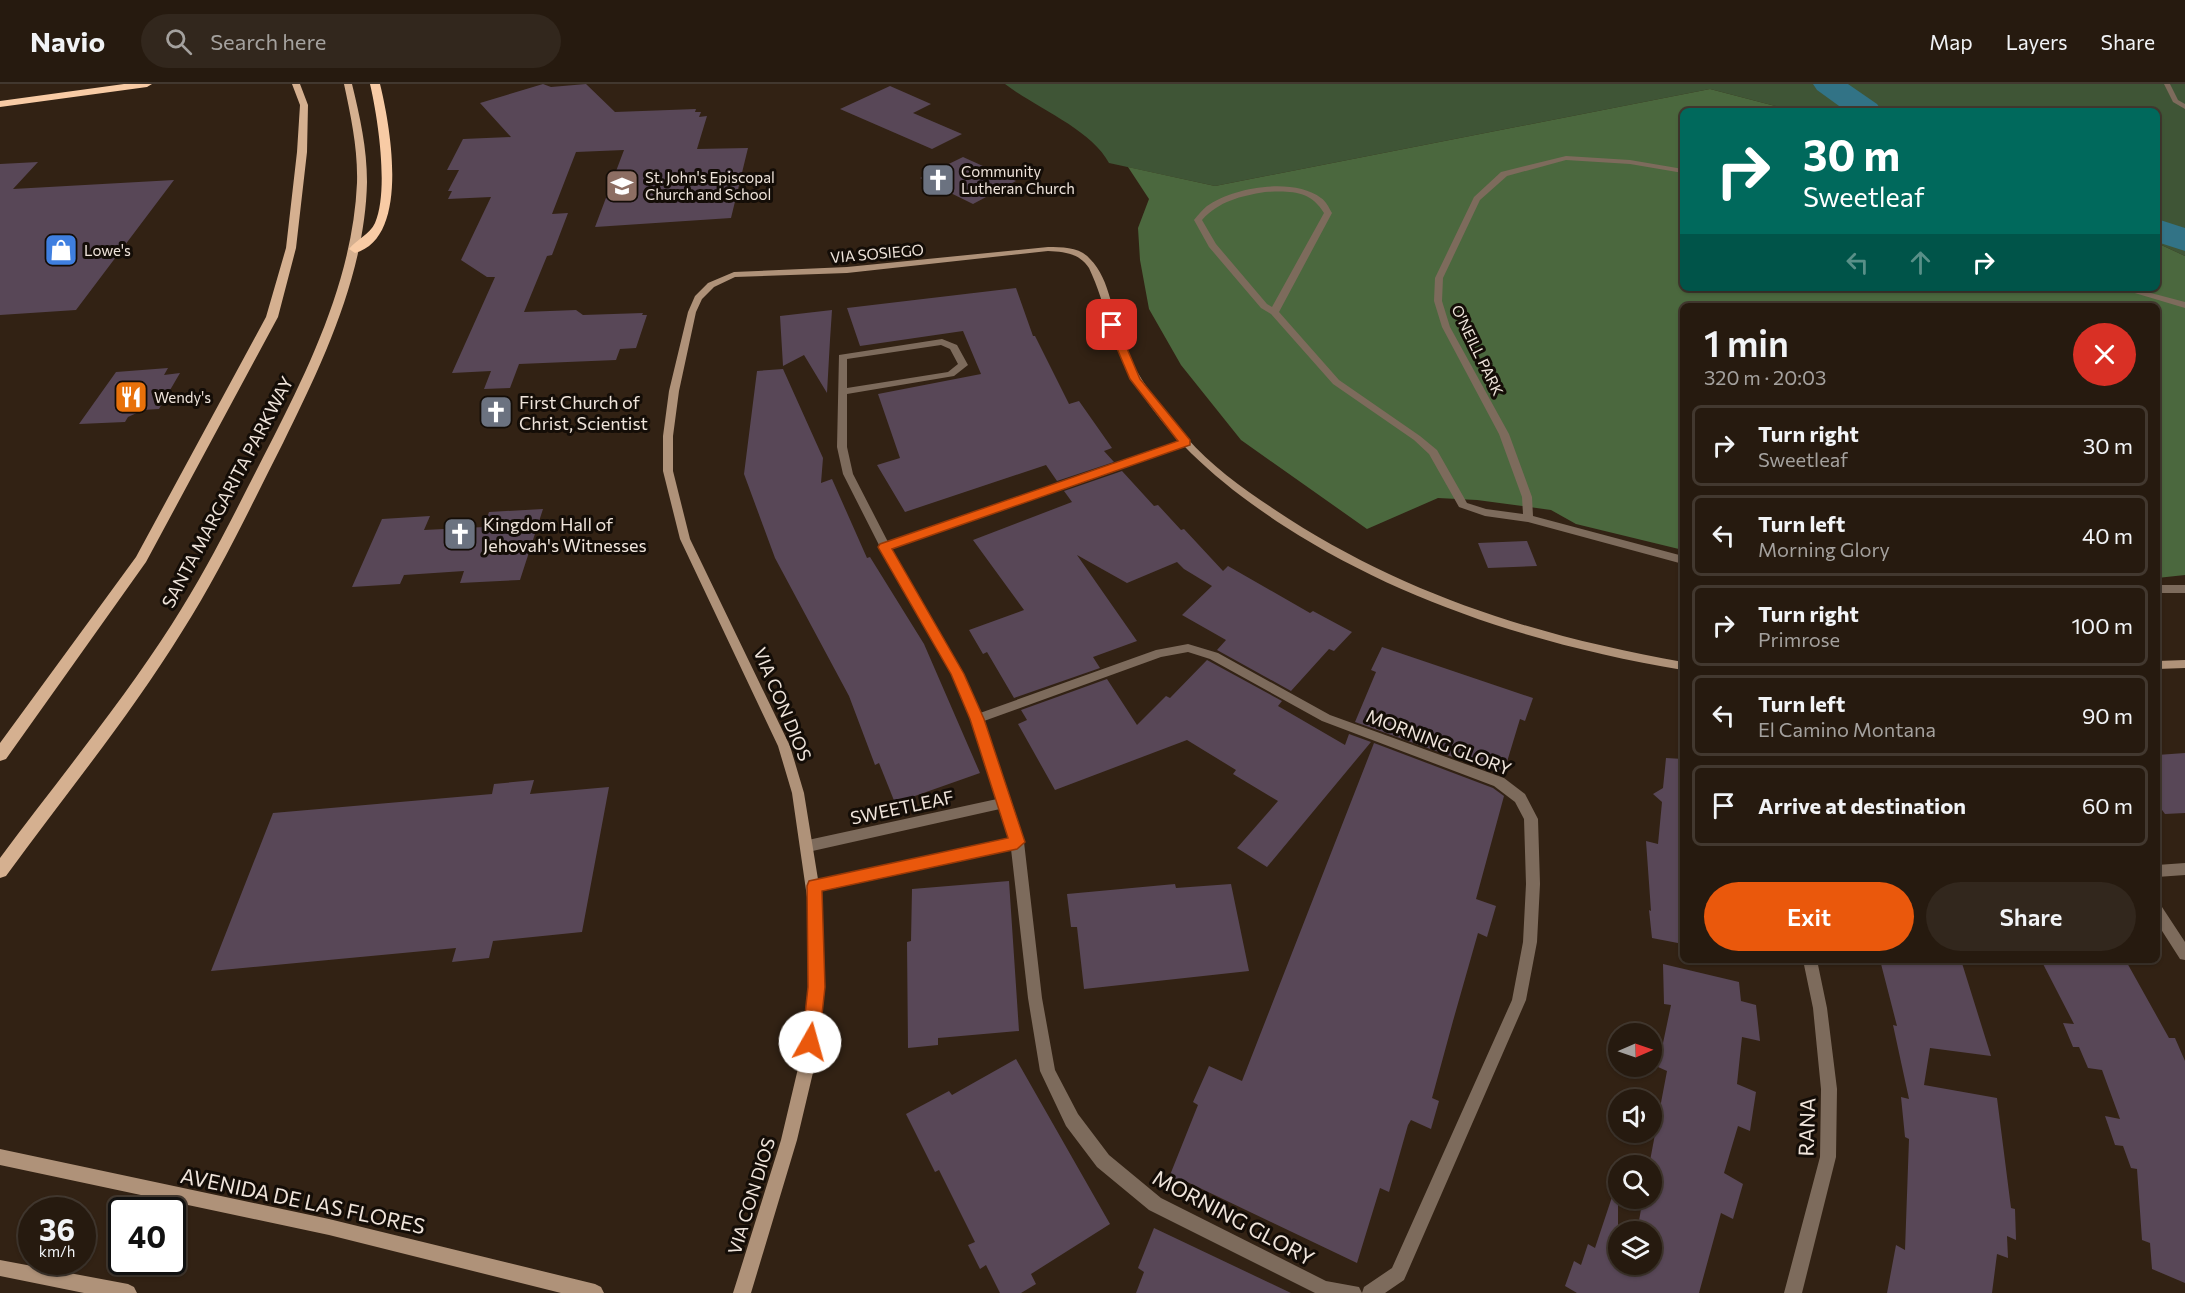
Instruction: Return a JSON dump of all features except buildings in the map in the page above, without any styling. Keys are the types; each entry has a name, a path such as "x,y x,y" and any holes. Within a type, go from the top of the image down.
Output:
{"highway":[{"path":"0,104 147,84"},
{"path":"355,249 381,224 385,202 386,166 375,84"}],"main road":[{"path":"0,755 141,559 272,317 291,248 302,152 304,105 296,84"},
{"name":"SANTA MARGARITA PARKWAY","path":"0,871 164,647 234,526 309,380 334,315 355,249 363,164 357,111 348,84"}],"street":[{"path":"2167,84 2175,101 2185,107"},
{"name":"O'NEILL PARK","path":"1528,518 1527,497 1504,434 1446,327 1438,301 1439,278 1477,199 1504,174 1566,158 1630,162 1680,170"},
{"path":"1274,312 1328,213 1325,204 1316,196 1274,189 1232,196 1203,209 1198,220 1212,245 1264,306 1274,312 1336,382 1417,438 1433,453 1463,505 1485,512 1528,518 1680,559"},
{"name":"VIA SOSIEGO","path":"711,285 734,275 847,270 1047,249 1064,249 1078,253 1093,267 1119,344 1135,379 1186,443 1244,494 1301,533 1368,569 1427,595 1521,630 1586,647 1680,665"},
{"name":"VIA CON DIOS","path":"711,285 698,298 692,312 674,391 668,436 668,471 685,539 784,746 798,793 814,886 817,987 808,1060 789,1140 742,1293"},
{"path":"2133,291 2185,305"},
{"name":"MORNING GLORY","path":"843,392 951,374 963,365 954,347 942,342 842,357 842,447 848,474 885,547 957,674 977,719 1017,842 1035,998 1048,1071 1072,1120 1103,1161 1155,1203 1325,1289 1353,1293"},
{"path":"885,547 1186,443"},
{"path":"2160,589 2185,589"},
{"name":"MORNING GLORY","path":"977,719 1160,653 1188,648 1214,656 1326,718 1499,782 1521,798 1531,819 1533,884 1530,942 1519,1000 1398,1274 1370,1293"},
{"path":"2160,665 2185,664"},
{"name":"SWEETLEAF","path":"808,846 1004,803"},
{"path":"814,886 1017,842"},
{"path":"2160,870 2185,869"},
{"path":"2160,916 2185,954"},
{"name":"RANA","path":"1793,1293 1828,1157 1829,1089 1820,1008 1810,963"},
{"name":"AVENIDA DE LAS FLORES","path":"0,1157 329,1227 595,1293"},
{"path":"0,1268 128,1293"}],"green space":[{"path":"1005,84 2185,84 2185,256 2160,244 2160,108 1783,108 1710,89 1215,186 1109,163 1101,151 1076,129"},
{"path":"1710,89 1783,108 1680,108 1680,291 2160,291 2160,244 2185,256 2185,575 2160,578 2160,303 1680,303 1680,549 1576,524 1551,510 1477,500 1438,498 1367,529 1241,440 1181,365 1149,309 1140,260 1138,228 1149,199 1128,167 1215,186"}],"waterway":[{"path":"1828,84 1862,108"},
{"path":"2160,231 2185,240"}],"place":[{"name":"Community Lutheran Church","path":"938,180"},
{"name":"St. John's Episcopal Church and School","path":"622,186"},
{"name":"Lowe's","path":"61,250"},
{"name":"Wendy's","path":"131,397"},
{"name":"First Church of Christ, Scientist","path":"496,412"},
{"name":"Kingdom Hall of Jehovah's Witnesses","path":"460,534"}],"route":[{"path":"810,1042 817,987 814,886 1017,842 977,719 957,674 885,547 1186,443 1151,402 1135,379 1112,325"}]}
